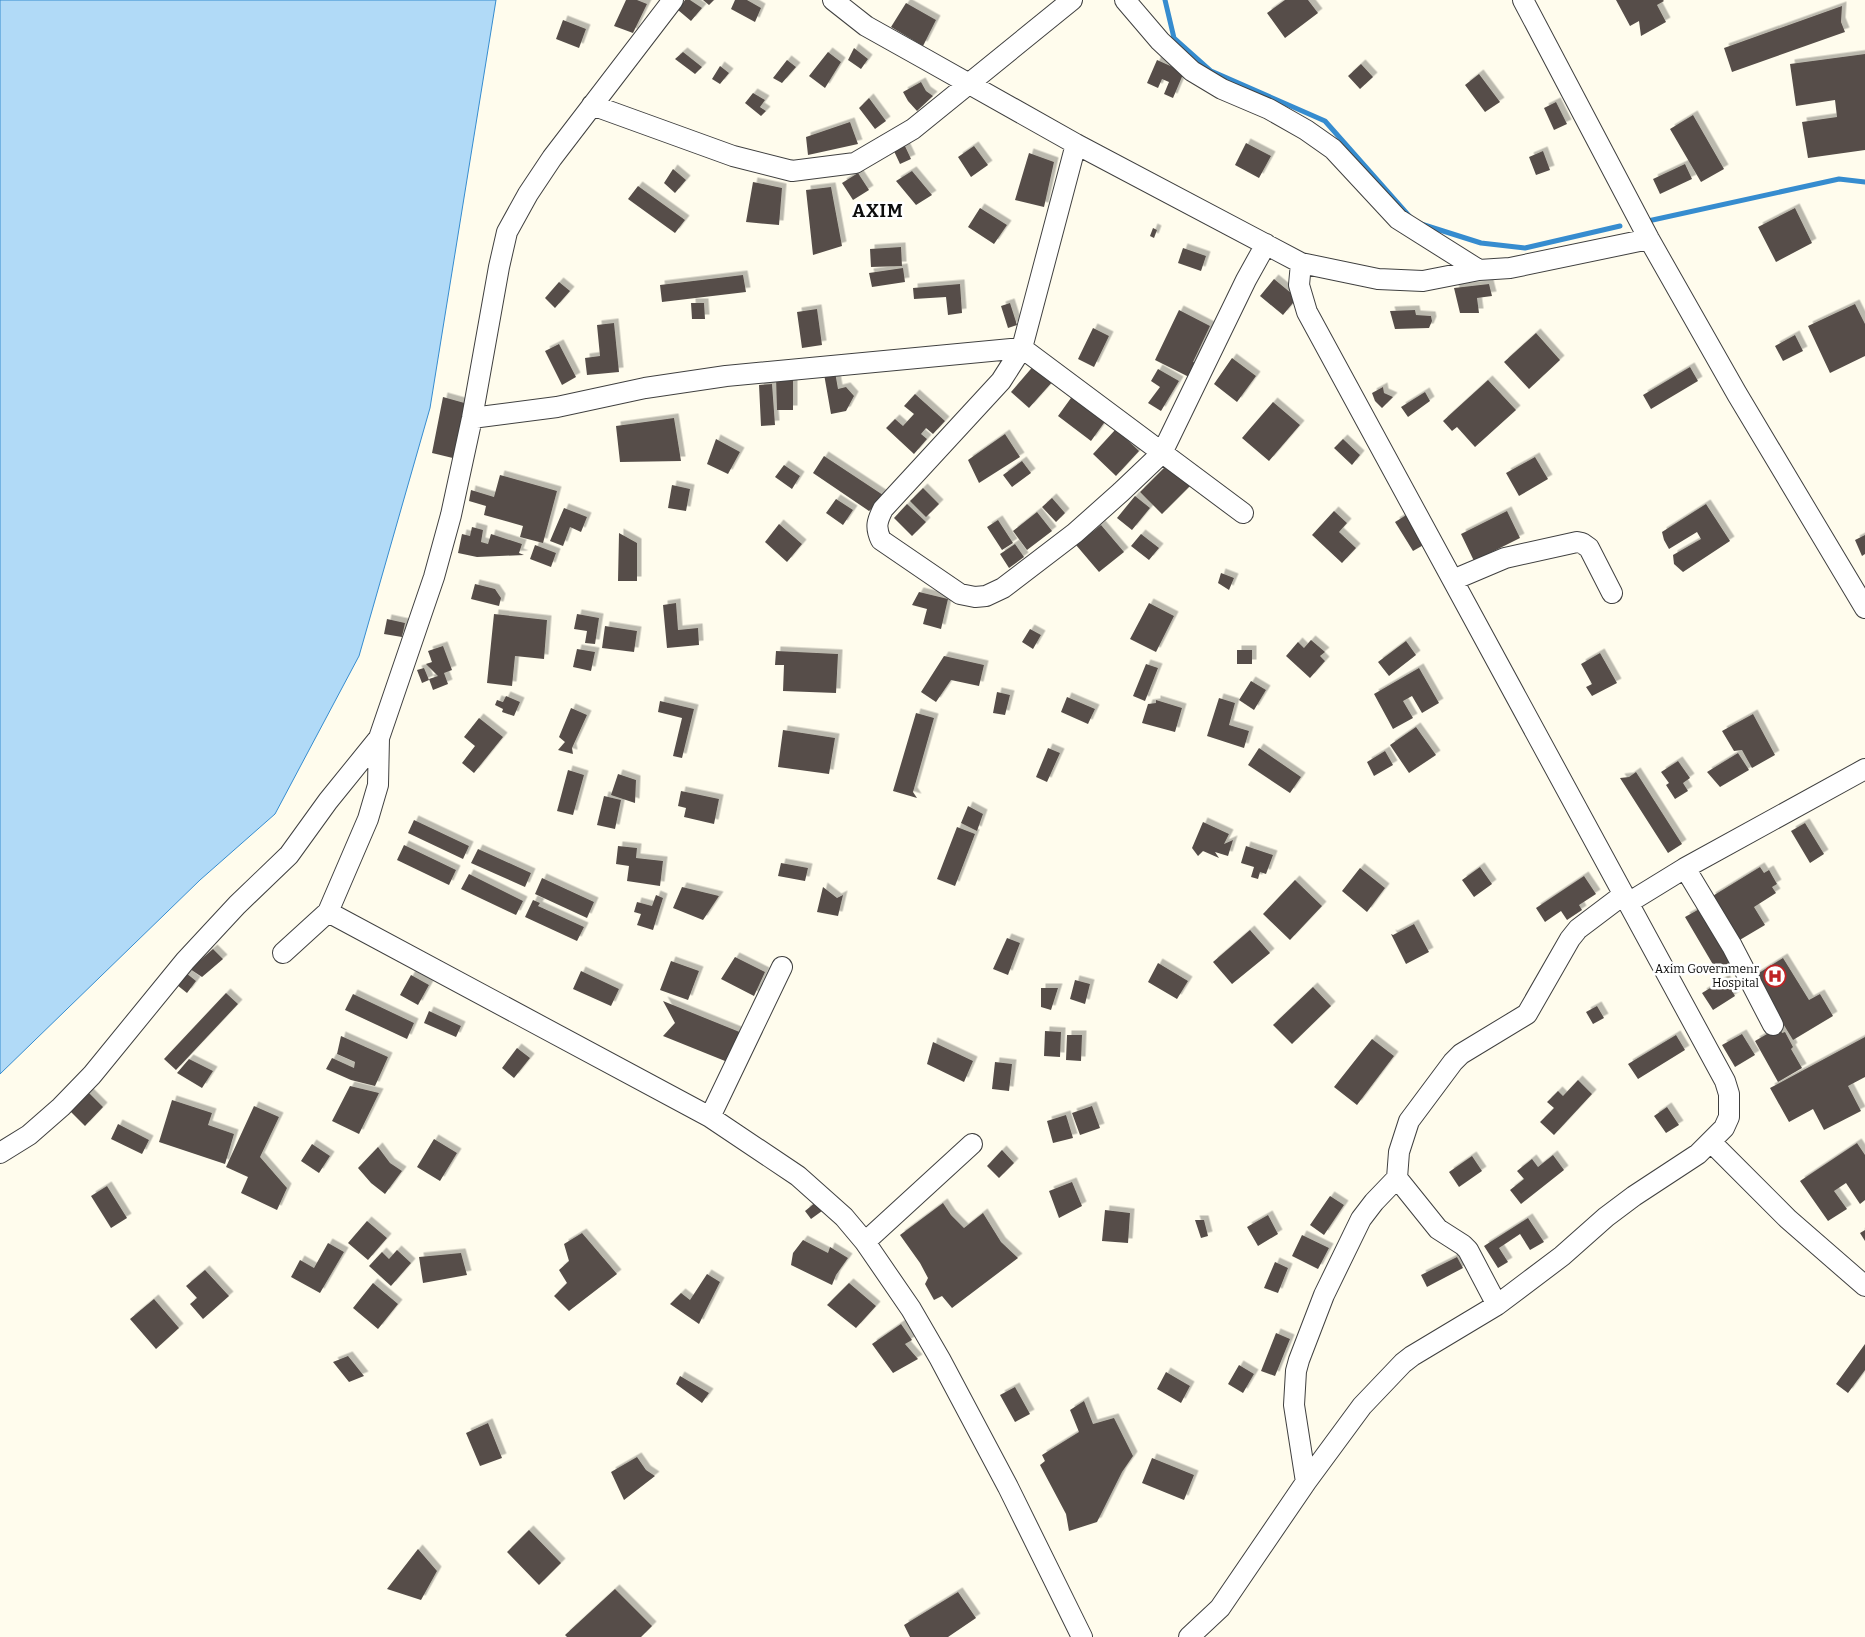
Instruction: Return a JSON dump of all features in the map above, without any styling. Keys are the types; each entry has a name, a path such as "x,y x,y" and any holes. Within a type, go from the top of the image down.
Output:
{"street":[{"path":"283,953 328,912 368,819 378,786 379,738 434,577 451,515 472,418 507,232 528,194 592,104 673,0"},
{"path":"833,0 866,26 1076,144 1301,263 1378,278 1423,281 1479,270 1510,268 1649,239"},
{"path":"592,104 733,156 792,171 855,162 913,129 1072,0"},
{"path":"1125,0 1160,41 1192,71 1222,90 1269,109 1306,130 1333,149 1398,218 1479,270"},
{"path":"1523,0 1649,239 1737,394 1865,608"},
{"path":"1076,144 1022,348 1001,381 883,509 876,523 877,532 881,540 960,594 975,597 986,596 1003,588 1075,532 1162,453 1246,280 1266,244"},
{"path":"1189,1637 1220,1608 1306,1482 1362,1406 1403,1363 1497,1305 1562,1256 1634,1196 1698,1154 1724,1128 1729,1117 1729,1094 1726,1081 1625,899 1307,312 1299,285 1301,263"},
{"path":"472,418 557,407 645,388 726,376 1022,348 1242,513"},
{"path":"1453,580 1505,558 1577,542 1589,548 1612,593"},
{"path":"0,1153 29,1135 61,1107 92,1075 185,961 237,905 289,855 328,801 379,738"},
{"path":"1497,1305 1468,1250 1438,1229 1397,1178 1398,1152 1409,1120 1453,1062 1470,1047 1527,1014 1578,929 1625,899 1865,769"},
{"path":"1685,868 1732,946 1773,1025"},
{"path":"328,912 710,1117 798,1176 844,1217 865,1242 911,1309 940,1359 1008,1486 1082,1637"},
{"path":"710,1117 782,967"},
{"path":"1711,1142 1795,1225 1865,1286"},
{"path":"865,1242 972,1144"},
{"path":"1306,1482 1294,1405 1296,1371 1299,1360 1324,1295 1361,1219 1397,1178"}],"water":[{"path":"0,0 496,0 430,408 359,656 275,814 200,880 0,1074"}],"building":[{"path":"626,0 637,0 647,4 633,33 614,26"},
{"path":"685,0 690,0 702,8 691,21 678,10"},
{"path":"703,0 714,0 709,5"},
{"path":"735,0 747,0 761,8 755,22 731,9"},
{"path":"1285,0 1308,0 1318,13 1285,38 1267,13"},
{"path":"1616,0 1663,0 1657,5 1666,22 1641,36 1639,21 1630,26"},
{"path":"906,3 936,20 923,46 891,27"},
{"path":"1842,6 1841,22 1845,32 1732,72 1724,48"},
{"path":"563,20 586,29 579,48 556,39"},
{"path":"854,48 868,59 861,69 848,60"},
{"path":"683,52 702,67 695,74 675,59"},
{"path":"828,52 841,62 825,88 809,76"},
{"path":"1865,54 1865,150 1808,158 1802,122 1837,117 1835,100 1796,106 1790,64"},
{"path":"787,60 796,67 782,83 773,78"},
{"path":"1157,60 1184,72 1173,98 1164,94 1169,82 1162,79 1158,88 1147,83"},
{"path":"1361,64 1373,77 1360,89 1348,76"},
{"path":"720,66 729,73 720,84 712,79"},
{"path":"1479,74 1500,102 1485,112 1465,85"},
{"path":"921,82 926,91 933,96 917,111 903,92"},
{"path":"753,93 765,100 760,107 766,111 761,116 745,103"},
{"path":"869,98 886,121 875,129 859,108"},
{"path":"1556,102 1567,124 1554,130 1544,108"},
{"path":"1693,115 1724,169 1701,182 1670,129"},
{"path":"850,122 858,144 808,155 806,137"},
{"path":"1246,143 1271,156 1259,178 1235,165"},
{"path":"904,144 911,159 900,164 893,149"},
{"path":"974,146 988,165 971,177 958,157"},
{"path":"1543,151 1550,170 1536,175 1529,157"},
{"path":"1029,153 1054,162 1044,207 1015,200"},
{"path":"1685,164 1692,179 1660,194 1653,179"},
{"path":"673,169 686,180 675,193 664,183"},
{"path":"912,171 932,195 916,205 896,181"},
{"path":"858,173 869,190 853,200 842,183"},
{"path":"753,182 782,188 779,225 746,222"},
{"path":"638,186 685,220 675,233 628,199"},
{"path":"831,187 842,246 813,255 806,190"},
{"path":"980,208 1007,225 994,244 968,227"},
{"path":"1795,208 1812,243 1776,262 1758,227"},
{"path":"1153,228 1157,230 1154,238 1150,236"},
{"path":"901,247 902,266 871,267 870,249"},
{"path":"1183,248 1206,256 1201,271 1178,263"},
{"path":"903,268 905,282 872,287 869,273"},
{"path":"743,275 746,292 662,302 660,285"},
{"path":"1274,279 1297,298 1283,315 1260,296"},
{"path":"559,282 570,291 555,308 545,298"},
{"path":"960,284 962,313 948,315 946,297 914,299 913,288"},
{"path":"1489,284 1492,296 1477,298 1479,313 1460,313 1454,288"},
{"path":"691,303 704,303 705,319 692,319"},
{"path":"1010,303 1017,325 1008,328 1001,306"},
{"path":"1855,304 1865,324 1865,356 1830,373 1808,326"},
{"path":"817,309 822,345 802,348 797,312"},
{"path":"1179,310 1210,326 1193,362 1196,363 1189,377 1155,360"},
{"path":"1415,310 1416,315 1431,316 1432,321 1429,328 1395,329 1390,311"},
{"path":"614,323 619,372 587,375 585,358 600,356 597,325"},
{"path":"1093,328 1109,336 1094,367 1078,359"},
{"path":"1536,333 1560,360 1529,389 1504,362"},
{"path":"1795,335 1803,351 1783,361 1775,346"},
{"path":"559,344 576,377 562,385 545,351"},
{"path":"1232,358 1256,376 1237,402 1214,384"},
{"path":"1036,363 1054,380 1029,408 1011,392"},
{"path":"1690,367 1698,381 1651,409 1643,395"},
{"path":"1158,369 1179,381 1161,411 1148,403 1160,387 1151,381"},
{"path":"835,372 838,389 846,387 854,396 846,411 831,414 824,374"},
{"path":"776,378 793,378 793,410 777,410"},
{"path":"1488,380 1516,410 1475,447 1457,427 1452,431 1443,421"},
{"path":"772,384 775,425 761,426 759,385"},
{"path":"1383,387 1384,393 1393,397 1382,408 1375,401 1372,393"},
{"path":"1076,391 1109,416 1091,441 1058,416"},
{"path":"1425,392 1430,401 1408,417 1401,407"},
{"path":"915,394 945,421 933,434 926,428 921,434 927,439 914,454 886,428 895,419 903,426 914,414 904,406"},
{"path":"443,397 468,404 457,459 432,453"},
{"path":"1273,402 1300,425 1269,461 1242,438"},
{"path":"674,418 681,461 620,462 616,426"},
{"path":"1116,429 1139,451 1116,476 1093,454"},
{"path":"1005,434 1020,457 979,483 968,460"},
{"path":"716,439 740,452 728,474 707,464"},
{"path":"1343,439 1360,455 1352,465 1334,448"},
{"path":"824,456 886,497 869,511 813,473"},
{"path":"1535,457 1548,479 1519,496 1506,473"},
{"path":"1022,461 1031,473 1012,487 1003,475"},
{"path":"1168,464 1190,486 1162,514 1140,492"},
{"path":"784,465 800,476 792,489 775,477"},
{"path":"500,475 557,491 543,543 520,537 523,526 484,515 486,506 469,501 471,490 494,497"},
{"path":"672,485 690,489 686,511 668,508"},
{"path":"923,488 939,504 926,517 910,501"},
{"path":"1135,496 1150,508 1132,530 1117,518"},
{"path":"1052,498 1065,513 1056,522 1042,507"},
{"path":"836,499 853,510 843,525 826,513"},
{"path":"907,504 926,522 912,536 894,518"},
{"path":"1706,504 1730,541 1683,572 1674,564 1673,555 1701,539 1697,532 1669,549 1662,532"},
{"path":"564,508 587,517 581,532 570,527 563,546 550,541"},
{"path":"1334,511 1347,523 1339,532 1356,548 1342,563 1312,535"},
{"path":"1507,511 1520,538 1474,561 1461,534"},
{"path":"1037,512 1052,531 1027,550 1013,531"},
{"path":"1408,514 1427,543 1413,551 1395,522"},
{"path":"998,520 1013,543 1002,550 987,527"},
{"path":"779,524 802,544 787,562 765,542"},
{"path":"1101,525 1124,552 1099,572 1076,545"},
{"path":"472,527 483,530 481,542 488,544 491,534 522,544 519,553 524,555 477,557 458,553 462,534 470,536"},
{"path":"619,533 637,543 637,581 618,581"},
{"path":"1141,534 1159,548 1149,560 1131,546"},
{"path":"1865,535 1865,554 1862,556 1855,540"},
{"path":"1015,544 1024,557 1009,568 1000,554"},
{"path":"535,545 556,553 551,567 530,559"},
{"path":"1221,573 1234,578 1229,590 1218,583"},
{"path":"475,584 495,589 501,598 499,606 471,599"},
{"path":"919,592 948,599 941,629 923,624 927,609 912,605"},
{"path":"676,603 678,630 698,628 699,645 667,648 663,605"},
{"path":"1149,603 1174,616 1156,652 1130,639"},
{"path":"494,614 547,620 544,659 515,656 512,686 487,683"},
{"path":"577,614 599,618 595,644 585,643 587,631 574,629"},
{"path":"387,619 405,623 402,637 384,634"},
{"path":"605,626 637,631 634,652 602,648"},
{"path":"1030,629 1041,635 1033,649 1022,642"},
{"path":"1311,640 1325,652 1320,656 1325,661 1310,678 1286,656 1298,642 1304,648"},
{"path":"1406,641 1416,655 1389,676 1378,662"},
{"path":"443,646 452,670 444,673 448,684 433,690 429,679 438,676 426,664 432,662 428,651"},
{"path":"577,649 595,652 591,671 573,667"},
{"path":"1237,650 1252,650 1252,664 1237,664"},
{"path":"776,651 838,654 836,693 783,691 784,665 775,665"},
{"path":"1600,653 1617,683 1592,696 1586,687 1592,684 1581,664"},
{"path":"944,656 984,665 979,686 951,680 936,702 921,692"},
{"path":"1146,664 1158,668 1145,701 1133,696"},
{"path":"424,668 429,680 422,683 417,670"},
{"path":"1419,668 1439,703 1422,713 1412,696 1403,701 1413,718 1393,729 1374,694"},
{"path":"1251,681 1266,690 1254,710 1239,700"},
{"path":"997,692 1010,695 1005,715 993,713"},
{"path":"506,696 520,702 514,716 502,712 503,709 495,705 497,700 503,702"},
{"path":"1067,697 1095,709 1088,724 1061,712"},
{"path":"1219,698 1235,703 1229,725 1249,731 1244,748 1207,736"},
{"path":"1156,700 1182,708 1175,732 1142,723 1148,704 1156,703"},
{"path":"660,701 694,709 682,758 673,756 682,718 658,712"},
{"path":"571,708 587,715 572,748 573,754 558,750 565,742 559,737"},
{"path":"916,713 934,718 913,792 917,798 893,791"},
{"path":"1753,714 1775,755 1752,768 1742,750 1734,751 1722,731"},
{"path":"479,718 503,737 474,773 462,763 475,746 464,737"},
{"path":"1416,727 1436,755 1409,773 1390,745"},
{"path":"783,730 835,738 829,774 778,767"},
{"path":"1048,748 1060,753 1047,782 1036,777"},
{"path":"1259,748 1301,777 1290,793 1248,765"},
{"path":"1385,751 1393,765 1374,776 1367,762"},
{"path":"1738,753 1749,770 1720,787 1707,772"},
{"path":"1678,761 1690,778 1683,783 1688,791 1675,799 1666,785 1669,783 1661,772"},
{"path":"568,770 584,775 573,815 557,811"},
{"path":"1636,772 1682,844 1668,853 1620,778 1629,777"},
{"path":"618,774 636,780 635,803 611,795"},
{"path":"681,791 719,799 714,824 684,817 686,808 678,806"},
{"path":"604,796 621,800 615,829 597,825"},
{"path":"968,806 983,814 977,831 961,823"},
{"path":"414,820 469,846 463,859 408,833"},
{"path":"1203,822 1229,834 1224,844 1233,840 1228,856 1215,852 1219,858 1203,851 1198,856 1192,848"},
{"path":"1805,823 1824,854 1810,863 1791,831"},
{"path":"957,827 975,834 955,886 937,879"},
{"path":"404,845 456,870 449,885 397,860"},
{"path":"618,846 637,848 636,858 663,861 660,886 627,881 629,866 616,864"},
{"path":"1246,846 1273,855 1266,874 1260,872 1258,879 1251,877 1254,867 1241,863"},
{"path":"478,849 531,873 525,887 471,863"},
{"path":"781,863 808,868 805,881 778,876"},
{"path":"1480,867 1492,884 1474,897 1462,880"},
{"path":"1760,867 1764,873 1769,870 1777,884 1772,887 1776,893 1754,907 1765,925 1738,941 1711,897"},
{"path":"1360,868 1385,888 1367,912 1342,891"},
{"path":"469,874 523,901 516,915 461,889"},
{"path":"1584,876 1596,894 1579,905 1582,910 1567,920 1561,911 1545,922 1536,908"},
{"path":"542,878 594,902 587,918 535,894"},
{"path":"1295,880 1322,906 1290,940 1263,914"},
{"path":"682,887 719,896 703,920 673,908"},
{"path":"823,887 837,898 843,895 838,916 817,912"},
{"path":"656,895 663,898 653,930 637,925 641,914 634,912 637,902 652,906"},
{"path":"533,900 540,903 538,906 584,927 577,941 525,917"},
{"path":"1703,907 1736,963 1718,973 1685,917"},
{"path":"1414,924 1429,952 1406,964 1391,934 1393,935"},
{"path":"1250,930 1270,953 1232,984 1213,962"},
{"path":"1007,938 1020,943 1008,975 993,969"},
{"path":"213,949 223,959 202,977 190,969"},
{"path":"735,957 765,972 754,996 721,979"},
{"path":"1783,958 1809,1000 1820,994 1833,1016 1793,1040 1754,976"},
{"path":"671,961 699,971 688,1000 660,990"},
{"path":"1158,963 1188,981 1177,999 1148,982"},
{"path":"581,971 619,989 611,1006 573,989"},
{"path":"186,973 196,981 187,993 177,985"},
{"path":"411,975 429,985 418,1005 400,995"},
{"path":"1725,979 1735,996 1713,1010 1702,993"},
{"path":"1075,980 1090,984 1085,1004 1070,999"},
{"path":"1313,987 1331,1006 1292,1044 1273,1025"},
{"path":"1041,988 1058,988 1051,1010 1041,1007"},
{"path":"226,993 238,1004 176,1070 164,1059"},
{"path":"353,994 414,1023 407,1039 345,1010"},
{"path":"663,1001 742,1033 730,1063 663,1036 675,1023"},
{"path":"1597,1006 1604,1018 1593,1024 1586,1012"},
{"path":"429,1011 461,1026 456,1037 424,1023"},
{"path":"1779,1027 1782,1033 1785,1032 1793,1047 1791,1049 1802,1068 1778,1082 1755,1041"},
{"path":"1045,1031 1061,1032 1060,1057 1044,1056"},
{"path":"1742,1034 1755,1055 1735,1067 1722,1045"},
{"path":"1067,1035 1082,1035 1081,1061 1066,1060"},
{"path":"1676,1035 1685,1050 1638,1079 1628,1064"},
{"path":"341,1036 388,1057 375,1086 351,1080 326,1069 332,1058 354,1068 355,1062 337,1054"},
{"path":"1865,1037 1865,1077 1848,1086 1861,1111 1824,1130 1813,1109 1789,1122 1770,1088"},
{"path":"1372,1039 1394,1056 1357,1105 1334,1087"},
{"path":"933,1042 973,1061 964,1082 927,1064"},
{"path":"517,1048 530,1058 514,1078 502,1068"},
{"path":"189,1059 213,1071 202,1088 177,1073"},
{"path":"995,1062 1012,1064 1009,1091 992,1089"},
{"path":"1578,1080 1592,1094 1554,1135 1540,1122 1554,1108 1547,1102 1558,1091 1563,1096"},
{"path":"350,1086 379,1093 359,1134 332,1121"},
{"path":"86,1090 103,1107 85,1126 68,1109"},
{"path":"172,1100 212,1113 208,1125 234,1134 225,1164 159,1142"},
{"path":"254,1106 279,1117 260,1157 287,1188 277,1210 241,1193 248,1177 226,1167"},
{"path":"1092,1106 1100,1128 1080,1135 1072,1113"},
{"path":"1667,1107 1679,1125 1666,1133 1654,1116"},
{"path":"1066,1115 1073,1138 1053,1143 1047,1121"},
{"path":"118,1124 149,1140 142,1154 111,1139"},
{"path":"434,1139 457,1153 440,1181 417,1167"},
{"path":"1857,1143 1865,1155 1865,1200 1860,1204 1846,1183 1834,1191 1847,1209 1828,1221 1800,1181"},
{"path":"312,1144 330,1156 319,1173 301,1161"},
{"path":"378,1147 390,1163 402,1171 385,1194 371,1183 358,1168"},
{"path":"1002,1150 1014,1163 999,1178 987,1166"},
{"path":"1553,1155 1564,1170 1521,1204 1510,1190 1524,1179 1517,1171 1532,1159 1538,1167"},
{"path":"1472,1156 1482,1171 1459,1187 1449,1172"},
{"path":"1072,1182 1082,1206 1059,1218 1049,1191"},
{"path":"107,1186 127,1218 111,1228 91,1196"},
{"path":"1330,1196 1344,1205 1324,1235 1310,1225"},
{"path":"816,1202 822,1211 811,1219 805,1211"},
{"path":"943,1203 951,1215 964,1228 983,1213 1001,1242 1018,1258 952,1308 942,1296 934,1300 925,1284 928,1278 900,1235"},
{"path":"1105,1210 1130,1213 1128,1243 1102,1241"},
{"path":"1268,1215 1278,1234 1258,1246 1247,1227"},
{"path":"1528,1218 1544,1242 1530,1250 1520,1234 1499,1248 1508,1262 1498,1268 1484,1246"},
{"path":"1195,1220 1204,1220 1208,1236 1201,1238"},
{"path":"367,1221 387,1238 368,1260 348,1243"},
{"path":"1865,1230 1865,1241 1860,1233"},
{"path":"582,1233 617,1274 569,1311 554,1296 567,1283 559,1270 569,1261 564,1244"},
{"path":"1302,1235 1329,1248 1318,1269 1292,1256"},
{"path":"803,1240 828,1253 830,1247 848,1258 836,1275 832,1285 791,1265 793,1253"},
{"path":"328,1243 344,1252 320,1293 291,1277 300,1260 314,1268"},
{"path":"397,1250 411,1263 391,1286 369,1266 382,1252 389,1259"},
{"path":"461,1253 467,1275 423,1283 419,1257"},
{"path":"1457,1257 1463,1268 1427,1287 1421,1275"},
{"path":"1275,1262 1288,1268 1278,1293 1264,1288"},
{"path":"205,1270 229,1296 203,1319 190,1304 197,1298 186,1286"},
{"path":"707,1274 720,1282 699,1324 670,1304 681,1293 690,1300"},
{"path":"373,1283 398,1304 378,1329 353,1308"},
{"path":"849,1283 876,1306 856,1328 827,1305"},
{"path":"154,1299 179,1328 156,1349 130,1319"},
{"path":"901,1324 912,1340 905,1344 918,1359 893,1373 872,1344"},
{"path":"1276,1333 1290,1339 1275,1376 1261,1371"},
{"path":"1865,1344 1865,1370 1848,1393 1836,1384"},
{"path":"348,1356 364,1376 349,1382 333,1362"},
{"path":"1239,1365 1254,1374 1243,1393 1228,1384"},
{"path":"1166,1372 1190,1386 1181,1403 1157,1389"},
{"path":"680,1376 709,1393 702,1403 676,1384"},
{"path":"1015,1387 1030,1414 1015,1422 1000,1395"},
{"path":"1084,1401 1093,1424 1114,1418 1133,1456 1122,1472 1097,1522 1069,1531 1066,1514 1040,1465 1045,1461 1042,1455 1079,1432 1070,1410"},
{"path":"488,1423 502,1458 480,1466 466,1433"},
{"path":"637,1457 646,1470 655,1476 624,1500 611,1472"},
{"path":"1152,1458 1194,1475 1184,1500 1142,1483"},
{"path":"529,1530 561,1563 539,1585 507,1552"},
{"path":"418,1549 437,1571 421,1600 387,1589"},
{"path":"615,1589 652,1626 641,1637 567,1637 565,1635"},
{"path":"958,1592 976,1618 948,1637 910,1637 904,1625"}],"waterway":[{"path":"1165,0 1174,38 1211,71 1325,121 1410,217"},
{"path":"1648,221 1839,179 1865,182"},
{"path":"1421,224 1481,243 1525,248 1620,226"}],"place":[{"name":"Axim Governmenr Hospital","path":"1775,976"}],"district":[{"name":"AXIM","path":"878,211"}]}
